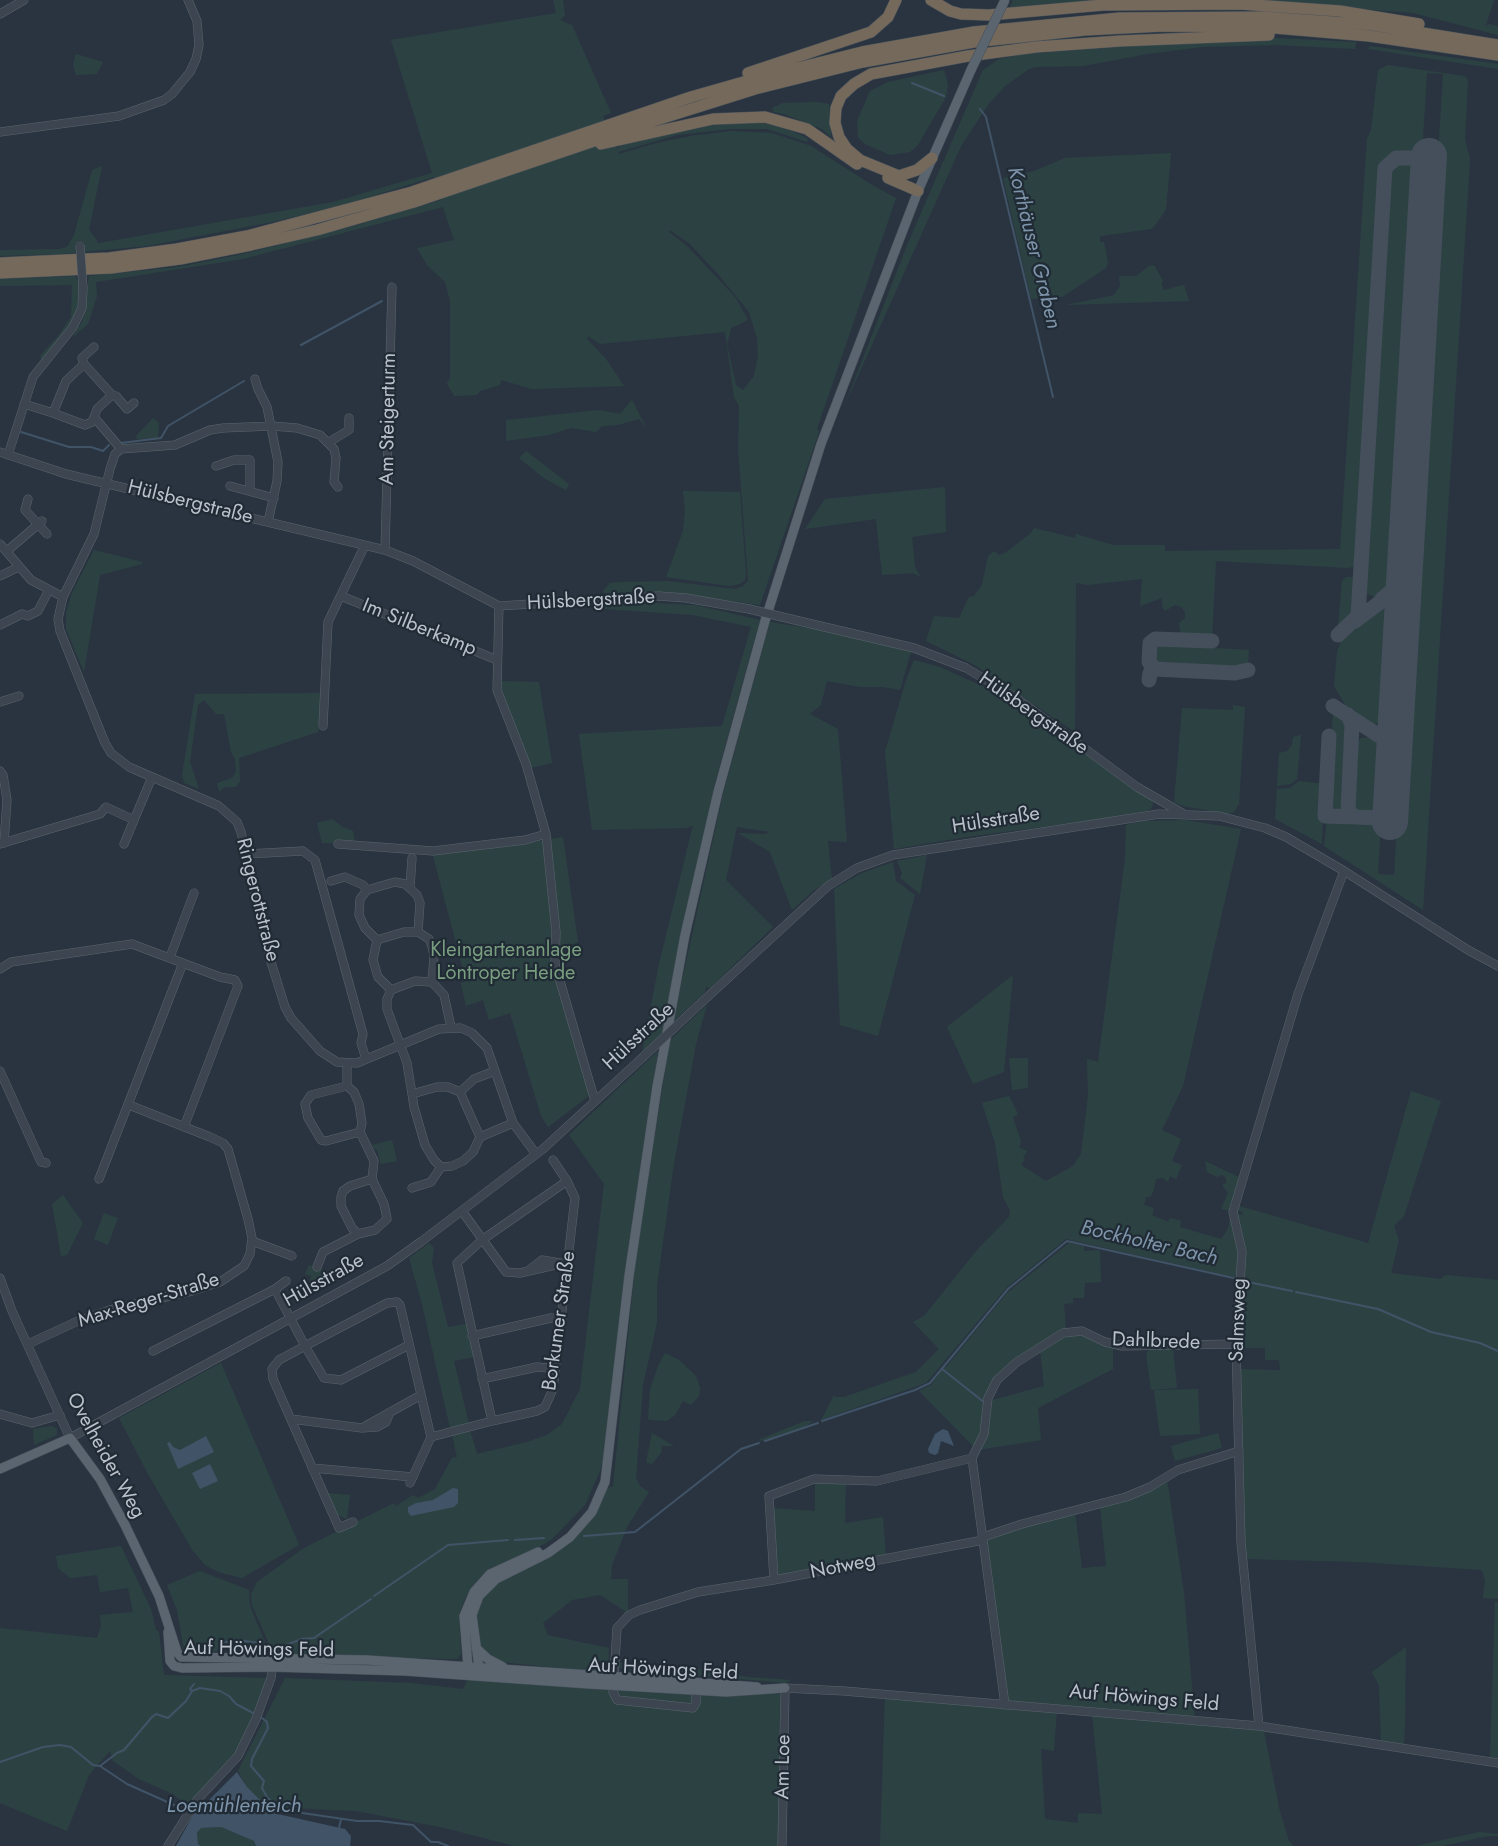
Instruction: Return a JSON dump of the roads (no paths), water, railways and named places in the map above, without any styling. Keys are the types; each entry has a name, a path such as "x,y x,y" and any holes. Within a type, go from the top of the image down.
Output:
{"highway":[{"path":"691,97 722,82 871,32 888,17 896,0"},
{"path":"931,0 950,11 989,15 1103,5 1202,3 1284,6 1340,11 1409,22 1446,30 1474,40"},
{"path":"0,263 117,257 177,249 264,232 412,192 691,97 792,68 891,46 974,32 1084,20 1164,16 1264,17 1373,25 1498,45"},
{"path":"0,274 111,268 180,259 317,230 414,202 764,86 863,62 941,47 1016,36 1128,28 1214,26 1318,31 1402,40 1498,55"},
{"path":"919,188 899,176 860,160 847,149 839,137 835,123 836,108 841,96 854,84 871,74 968,56 1036,47 1318,31"},
{"path":"568,150 713,120 766,117 807,129 861,166 919,188"},
{"path":"899,176 917,170 932,158"}],"main road":[{"path":"476,1671 476,1648 472,1615 479,1596 496,1579 548,1553 570,1537 592,1512 608,1472 630,1266 657,1088 685,935 718,792 765,621 821,444 919,188 971,70 1005,0"},
{"name":"Hülsstraße","path":"0,1469 70,1438"},
{"name":"Ovelheider Weg","path":"70,1438 100,1479 116,1508 159,1596 168,1624"},
{"path":"468,1666 464,1616 477,1587 490,1574 547,1548 572,1528 595,1494 611,1447"},
{"name":"Auf Höwings Feld","path":"168,1624 169,1657 172,1664 178,1668 273,1662 468,1666 476,1671 508,1669 589,1679"},
{"path":"476,1648 488,1659 508,1669"},
{"name":"Auf Höwings Feld","path":"273,1662 476,1671 696,1687 785,1688"}],"street":[{"path":"0,14 24,0"},
{"path":"0,132 118,116 164,100 172,94 190,72 196,59 199,45 197,21 188,0"},
{"path":"8,455 37,370 79,317 84,299 80,245"},
{"name":"Am Steigerturm","path":"385,550 392,287"},
{"path":"94,347 82,358 84,364 112,395 116,396 125,410 134,403"},
{"path":"53,413 66,381 84,364"},
{"path":"255,379 272,426 278,462 274,498 268,522"},
{"path":"24,404 85,425 92,422 97,409 112,395"},
{"path":"94,416 120,449 175,445 216,429 272,426 310,431 329,442 334,449 336,458 334,482 338,487"},
{"path":"329,442 348,430 349,418"},
{"name":"Ringerottstraße","path":"120,449 115,454 94,534 63,597 58,619 60,631 105,743 119,761 219,806 230,814 242,832 271,962 285,1007 320,1051 327,1057 347,1063"},
{"name":"Hülsbergstraße","path":"0,452 66,474 385,550 413,560 499,606 659,596 686,598 749,610 914,648 966,668 1014,697 1120,776 1183,813"},
{"path":"216,466 234,460 250,460 250,491"},
{"path":"230,486 274,498"},
{"path":"28,499 25,510 40,523 46,534"},
{"path":"7,551 40,523"},
{"path":"0,544 31,580 63,597"},
{"path":"323,726 328,622 365,545"},
{"path":"0,576 19,567"},
{"path":"0,625 22,614 28,616 38,611 49,590"},
{"name":"Im Silberkamp","path":"341,596 497,660"},
{"path":"499,606 497,690 526,764 546,834 556,932 555,964 595,1100"},
{"path":"0,702 19,696"},
{"path":"0,772 4,775 8,800 2,844 100,814 106,807 134,820"},
{"path":"124,844 152,777"},
{"path":"1158,800 1159,814"},
{"name":"Hülsstraße","path":"70,1438 386,1266 536,1154 828,886 857,868 893,855 1159,814 1183,813 1218,816 1265,828 1308,849 1468,950 1498,966"},
{"path":"338,844 442,850 525,840 546,834"},
{"path":"246,854 303,851 316,860 363,1034 361,1043 366,1059"},
{"path":"410,888 412,858"},
{"name":"Salmsweg","path":"1259,1726 1241,1542 1236,1344 1242,1252 1232,1212 1298,994 1344,871"},
{"path":"331,881 345,877 367,890"},
{"path":"377,940 365,928 359,914 360,899 367,890 395,882 404,884 417,895 420,903 418,932"},
{"path":"170,957 194,893"},
{"path":"377,940 404,932 418,932 429,939 434,956 432,982"},
{"path":"377,940 373,960 378,977 391,990"},
{"path":"0,969 11,962 126,944 140,946 183,963 235,980 238,986 184,1127"},
{"path":"99,1179 129,1106 183,963"},
{"path":"441,1167 434,1160 425,1145 414,1107 407,1063 387,1009 387,999 391,990 415,981 432,982 444,995 451,1027"},
{"path":"317,1267 323,1252 358,1234 376,1230 387,1219 384,1204 372,1179 374,1161 360,1132 362,1123 358,1104 354,1092 347,1086 347,1063 366,1059 439,1030 451,1027 461,1028 479,1039 487,1048 513,1123 536,1154"},
{"path":"0,1071 41,1162 46,1163"},
{"path":"460,1092 474,1079 495,1071"},
{"path":"347,1086 311,1095 305,1104 308,1118 321,1140 326,1141 360,1132"},
{"path":"412,1094 437,1087 448,1087 460,1092 480,1137"},
{"path":"129,1106 223,1143 228,1149 252,1241 292,1256"},
{"path":"441,1167 452,1166 463,1161 473,1152 480,1137 513,1123"},
{"name":"Borkumer Straße","path":"431,1437 492,1421 530,1414 544,1407 553,1389 562,1319 566,1263 575,1198 567,1181 553,1160"},
{"path":"412,1188 432,1182 441,1167"},
{"path":"358,1234 341,1206 341,1197 350,1186 372,1179"},
{"path":"492,1421 457,1263 482,1240 567,1181"},
{"path":"462,1211 506,1272 512,1274 528,1272 566,1263"},
{"name":"Max-Reger-Straße","path":"28,1344 78,1321 110,1310 192,1291 220,1282 244,1266 250,1254 252,1241"},
{"name":"Ovelheider Weg","path":"0,1278 3,1295 28,1344 70,1438"},
{"path":"153,1350 275,1289 286,1281"},
{"path":"275,1289 324,1378 336,1381 341,1380 409,1345"},
{"path":"312,1468 412,1480 431,1437 400,1306 391,1301 279,1360 272,1369 273,1379 312,1468 339,1528 353,1522"},
{"path":"472,1336 551,1318 562,1319"},
{"name":"Dahlbrede","path":"972,1458 984,1434 988,1398 997,1380 1017,1362 1063,1333 1076,1330 1105,1342 1122,1346 1236,1344"},
{"path":"482,1379 537,1366 548,1368 555,1372"},
{"path":"291,1420 362,1428 421,1395"},
{"path":"0,1414 32,1423 60,1415"},
{"name":"Notweg","path":"696,1687 696,1703 693,1708 618,1700 613,1692 617,1628 629,1615 672,1598 983,1539 1022,1524 1126,1497 1150,1487 1178,1470 1239,1451"},
{"path":"774,1580 769,1496 814,1479 877,1481 972,1458 1005,1705"},
{"path":"168,1846 197,1800 238,1756 256,1719 273,1662"},
{"name":"Auf Höwings Feld","path":"785,1688 844,1691 1259,1726 1498,1764"},
{"name":"Am Loe","path":"782,1846 785,1688"}],"water":[{"path":"943,1429 948,1431 954,1446 941,1441 938,1453 935,1455 929,1453 928,1449 935,1434"},
{"path":"206,1436 214,1452 178,1469 167,1443 170,1442 173,1447 180,1450"},
{"path":"210,1464 218,1481 200,1489 192,1473"},
{"path":"453,1488 458,1489 458,1503 454,1507 411,1516 408,1512 408,1507 416,1503 433,1500"},
{"name":"Loemühlenteich","path":"237,1772 247,1787 273,1813 345,1829 351,1836 350,1846 256,1846 254,1841 221,1827 201,1828 197,1833 198,1844 201,1846 176,1846 198,1806 202,1807"}],"waterway":[{"name":"Korthäuser Graben","path":"912,83 944,96"},
{"name":"Korthäuser Graben","path":"980,109 986,117 1053,397"},
{"path":"301,345 382,301"},
{"path":"121,443 161,438 168,426 244,381"},
{"path":"21,432 69,447 91,447 103,451 109,445"},
{"name":"Bockholter Bach","path":"822,1421 915,1390 930,1383 1008,1289 1067,1241 1238,1279"},
{"name":"Bockholter Bach","path":"1243,1281 1292,1291"},
{"name":"Bockholter Bach","path":"1296,1292 1378,1309 1431,1332 1480,1343 1498,1351"},
{"path":"942,1369 985,1403"},
{"name":"Bockholter Bach","path":"765,1441 818,1423"},
{"name":"Bockholter Bach","path":"584,1536 635,1532 741,1449 759,1443"},
{"name":"Bockholter Bach","path":"515,1540 544,1538"},
{"name":"Bockholter Bach","path":"374,1596 448,1545 508,1540"},
{"name":"Bockholter Bach","path":"283,1646 302,1639 314,1638 371,1599"},
{"name":"Bockholter Bach","path":"220,1643 238,1640 258,1643"},
{"name":"Bockholter Bach","path":"192,1691 190,1689 194,1684"},
{"path":"100,1766 124,1750 152,1717 156,1714 168,1718 186,1701 192,1691 200,1688 220,1691 229,1696 236,1704 253,1713"},
{"path":"262,1718 267,1722 268,1728 252,1759 251,1766 264,1781 262,1788 267,1797 282,1810 357,1821 379,1821 413,1825 431,1842 438,1842 448,1846"},
{"path":"0,1762 43,1747 60,1745 71,1747 93,1765 100,1766 127,1784 174,1805"},
{"path":"176,1806 183,1810"},
{"path":"339,1828 341,1819"}],"park label":[{"name":"Kleingartenanlage Löntroper Heide","path":"506,962"}]}
